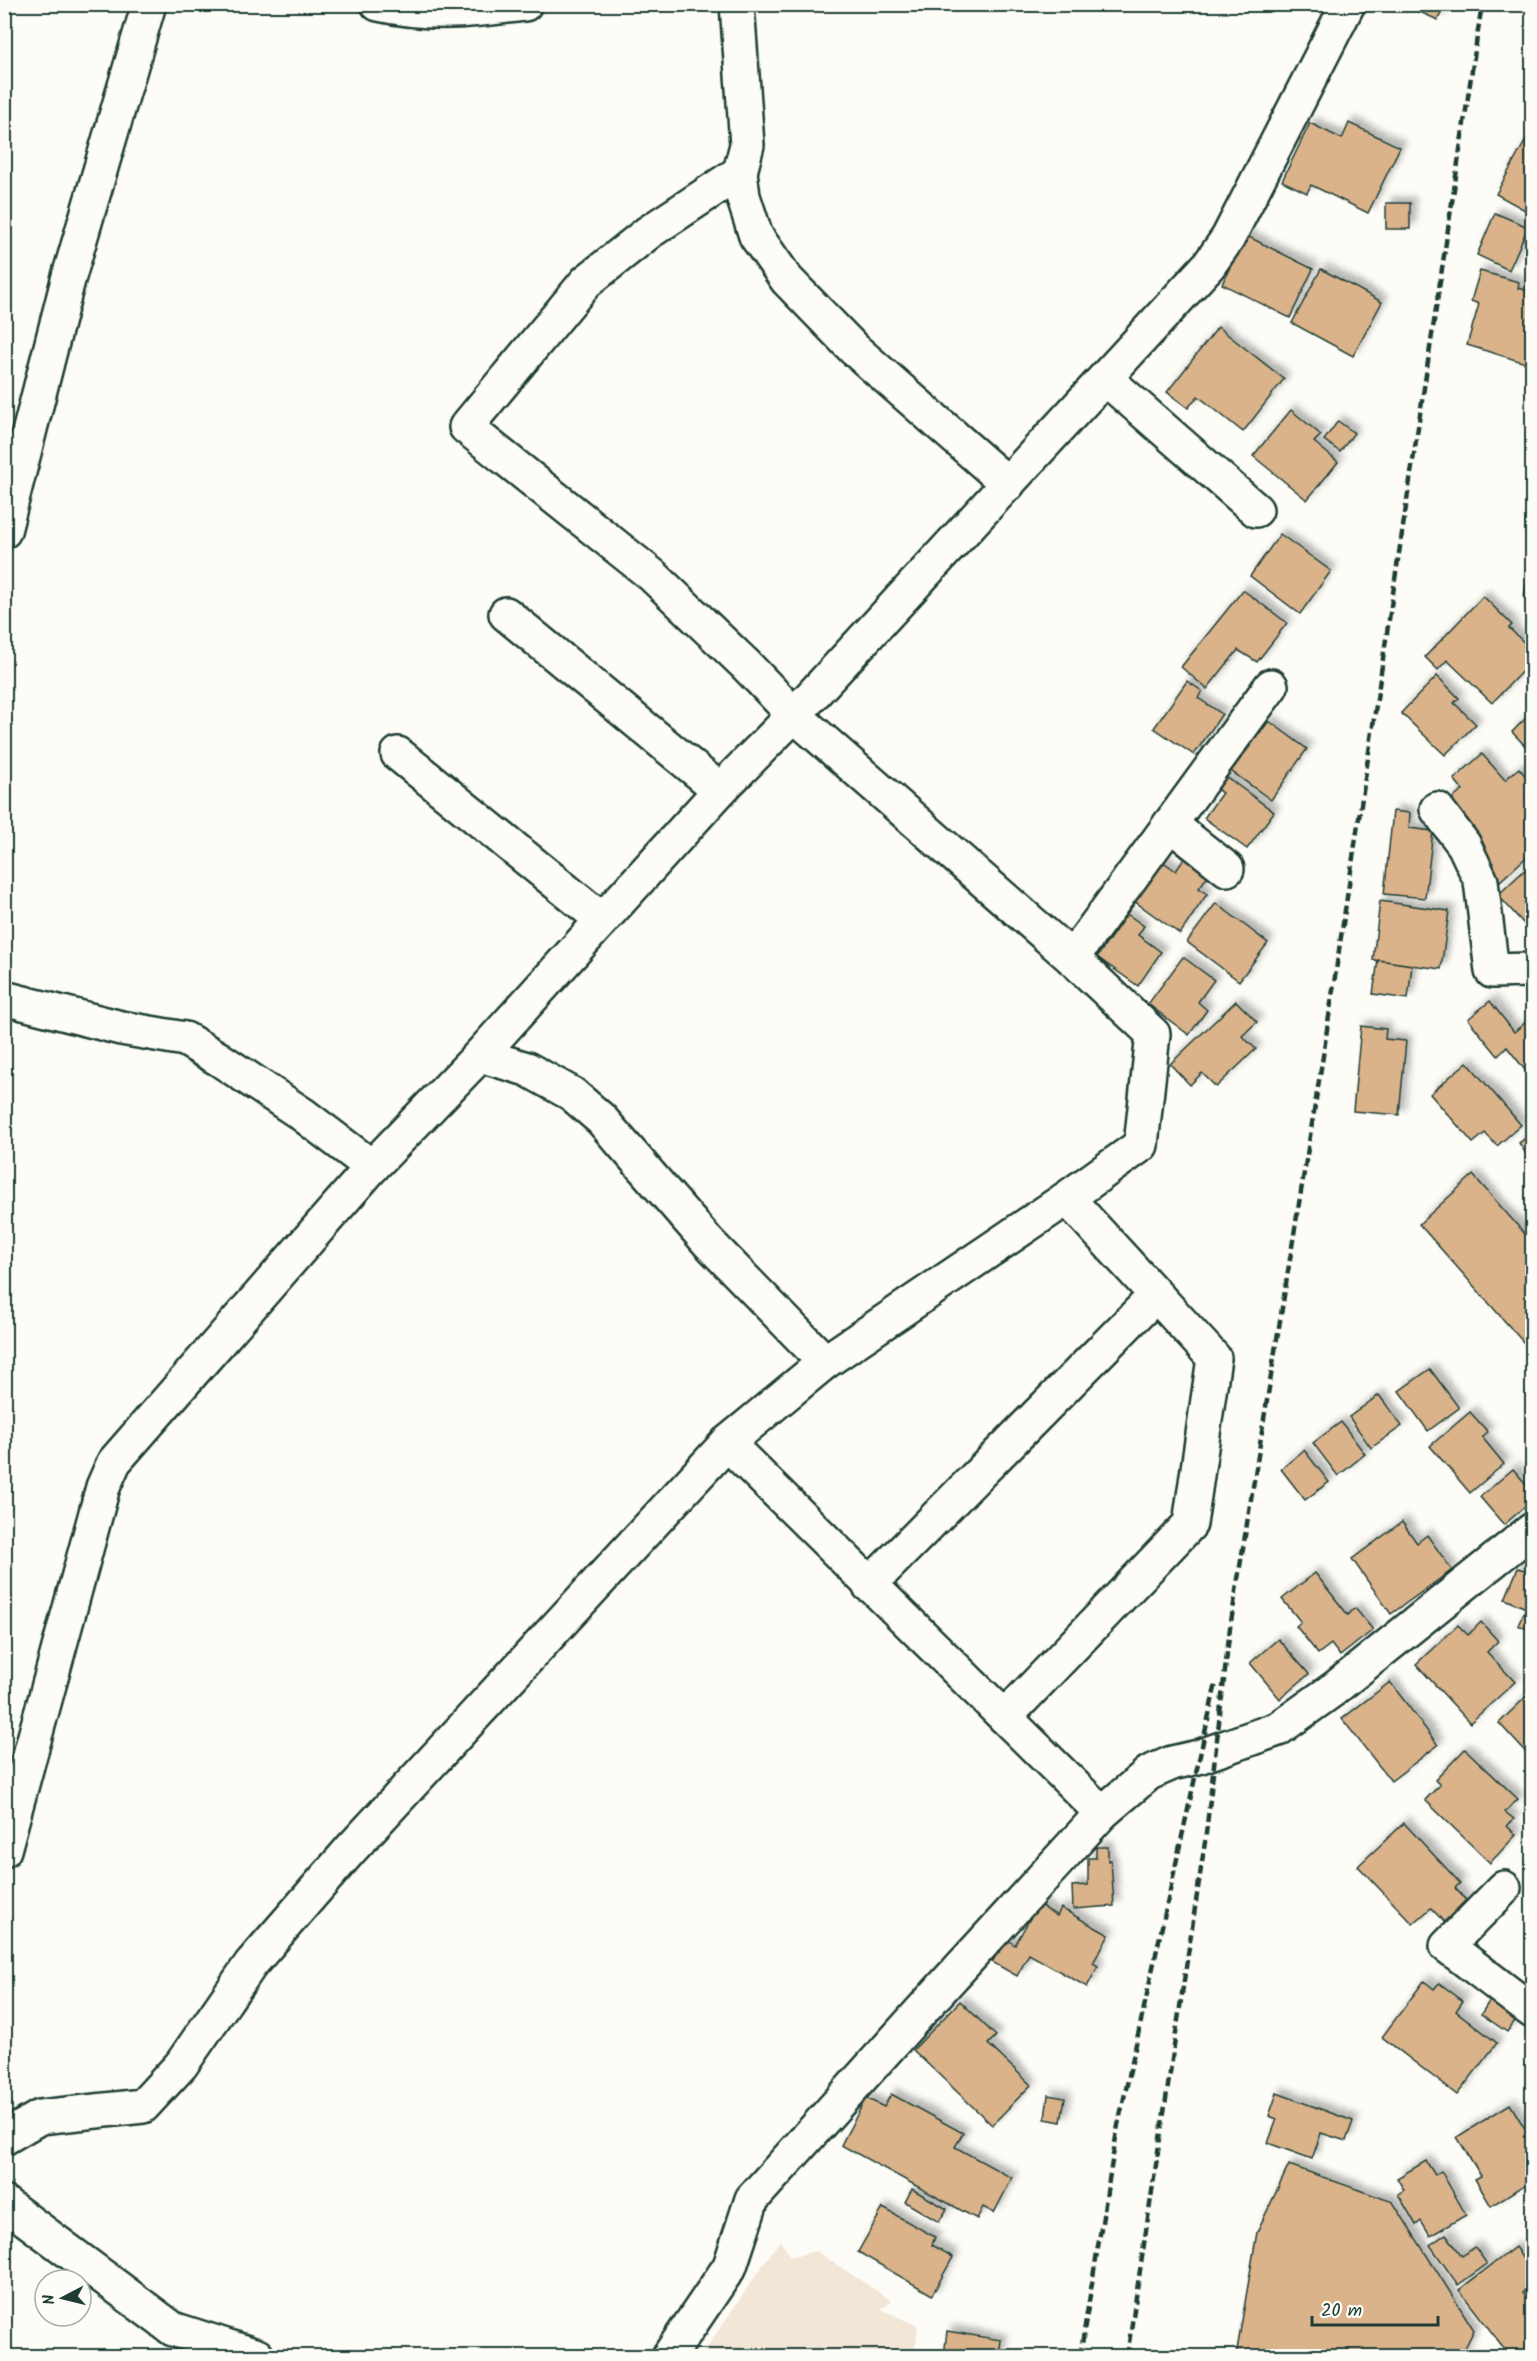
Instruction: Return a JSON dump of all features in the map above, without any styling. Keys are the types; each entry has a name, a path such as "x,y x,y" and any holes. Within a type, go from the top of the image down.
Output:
{"street":[{"path":"4,531 68,280 149,4"},
{"path":"378,4 410,11 462,12 525,4"},
{"path":"737,4 747,144 740,172 743,196 756,236 787,280 854,349 1008,484"},
{"path":"4,1850 103,1487 114,1462 372,1167 480,1055 720,790 794,715 1209,265 1228,238 1348,4"},
{"path":"4,2138 40,2117 142,2106 181,2065 251,1964 351,1849 727,1443 825,1362 1141,1145 1153,1034 1072,958 794,715 746,665 652,575 466,427 586,282 649,232 740,172"},
{"path":"1105,378 1256,510"},
{"path":"506,614 720,790"},
{"path":"1072,958 1271,686"},
{"path":"398,754 601,919"},
{"path":"1437,809 1464,845 1481,881 1492,971 1533,970"},
{"path":"1170,824 1227,869"},
{"path":"4,998 121,1028 184,1039 219,1059 302,1114 372,1167"},
{"path":"480,1055 527,1069 572,1094 601,1119 708,1242 825,1362"},
{"path":"1005,1717 1190,1524 1214,1358 1067,1198"},
{"path":"869,1585 1155,1296"},
{"path":"727,1443 1102,1813"},
{"path":"669,2356 730,2266 752,2199 1102,1813 1149,1773 1172,1763 1198,1757 1278,1729 1334,1689 1533,1530"},
{"path":"1504,1888 1448,1946 1533,2011"},
{"path":"4,2203 173,2329 256,2356"}],"shaded area":[{"path":"780,2240 790,2257 816,2251 892,2301 881,2309 918,2326 914,2356 701,2356"}],"building":[{"path":"1401,4 1445,4 1438,20"},
{"path":"1310,123 1342,139 1349,123 1400,147 1368,213 1311,185 1307,193 1282,181"},
{"path":"1528,136 1532,139 1532,214 1496,194"},
{"path":"1386,203 1410,203 1410,229 1386,229"},
{"path":"1495,213 1528,227 1509,270 1477,255"},
{"path":"1245,235 1313,269 1290,318 1222,284"},
{"path":"1321,269 1382,302 1353,356 1292,323"},
{"path":"1480,271 1519,282 1518,288 1532,292 1532,365 1467,345 1479,304 1471,301"},
{"path":"1218,327 1284,379 1243,432 1198,396 1188,408 1167,392"},
{"path":"1291,410 1321,435 1314,442 1338,462 1307,500 1253,456"},
{"path":"1338,421 1354,433 1340,452 1324,440"},
{"path":"1280,534 1331,571 1300,614 1250,576"},
{"path":"1532,549 1532,600 1524,598"},
{"path":"1243,590 1287,623 1257,662 1238,650 1207,689 1181,667"},
{"path":"1483,596 1512,625 1509,628 1532,650 1532,661 1492,703 1447,660 1438,670 1425,657"},
{"path":"1437,676 1459,698 1454,703 1476,724 1445,755 1401,713"},
{"path":"1187,681 1202,691 1198,698 1222,714 1194,755 1154,728"},
{"path":"1532,712 1532,753 1512,732"},
{"path":"1269,721 1307,749 1271,800 1231,771"},
{"path":"1482,754 1505,780 1519,768 1532,784 1532,797 1528,801 1532,806 1532,852 1498,883 1481,844 1446,804 1463,790 1454,779"},
{"path":"1225,776 1274,812 1247,849 1204,818 1222,793 1215,788"},
{"path":"1393,811 1410,813 1409,828 1433,831 1425,898 1384,894"},
{"path":"1186,856 1210,873 1199,888 1207,894 1180,934 1134,901 1162,861 1176,871"},
{"path":"1532,863 1532,933 1498,895"},
{"path":"1380,901 1449,911 1441,969 1373,960"},
{"path":"1216,903 1268,943 1239,981 1187,942"},
{"path":"1127,914 1144,926 1138,935 1161,952 1138,986 1097,957"},
{"path":"1183,957 1214,980 1198,1002 1207,1010 1189,1035 1148,1004"},
{"path":"1378,960 1412,965 1408,999 1373,994"},
{"path":"1236,1001 1257,1022 1242,1036 1256,1049 1216,1087 1202,1073 1190,1085 1170,1064"},
{"path":"1490,1001 1514,1032 1532,1017 1532,1079 1507,1047 1498,1056 1468,1019"},
{"path":"1361,1026 1386,1029 1385,1039 1406,1041 1399,1115 1353,1111"},
{"path":"1467,1062 1521,1125 1497,1146 1485,1133 1473,1143 1430,1094"},
{"path":"1532,1133 1532,1154 1528,1157 1519,1143"},
{"path":"1473,1175 1532,1242 1532,1352 1419,1224"},
{"path":"1430,1369 1459,1408 1428,1431 1399,1391"},
{"path":"1379,1395 1402,1426 1371,1448 1349,1417"},
{"path":"1470,1412 1488,1432 1482,1437 1504,1464 1470,1493 1430,1446"},
{"path":"1341,1422 1365,1454 1338,1476 1313,1443"},
{"path":"1304,1450 1329,1482 1305,1500 1281,1469"},
{"path":"1513,1469 1532,1491 1532,1500 1504,1525 1480,1497"},
{"path":"1402,1522 1417,1543 1427,1535 1452,1570 1391,1614 1352,1559"},
{"path":"1532,1565 1532,1631 1518,1625 1526,1608 1505,1599 1518,1568 1530,1572"},
{"path":"1315,1573 1348,1615 1355,1608 1373,1630 1340,1656 1331,1644 1318,1654 1296,1626 1301,1622 1282,1599"},
{"path":"1481,1622 1498,1641 1487,1652 1515,1682 1470,1723 1416,1664 1458,1625 1468,1635"},
{"path":"1278,1639 1309,1674 1280,1699 1250,1663"},
{"path":"1390,1682 1438,1745 1391,1781 1342,1719"},
{"path":"1532,1691 1532,1759 1499,1723"},
{"path":"1465,1749 1518,1799 1505,1812 1514,1819 1507,1826 1516,1835 1490,1863 1425,1800 1440,1785 1435,1780"},
{"path":"1404,1823 1460,1883 1455,1888 1466,1900 1444,1922 1431,1908 1413,1924 1358,1866"},
{"path":"1096,1847 1108,1847 1114,1906 1073,1909 1072,1886 1088,1885 1088,1858 1096,1858"},
{"path":"1038,1904 1057,1916 1061,1908 1109,1935 1093,1963 1098,1966 1087,1987 1029,1954 1017,1976 992,1962 1006,1939 1015,1945"},
{"path":"1424,1981 1434,1989 1439,1983 1463,2001 1456,2011 1497,2043 1457,2095 1382,2037"},
{"path":"1490,2000 1517,2018 1507,2032 1481,2014"},
{"path":"960,2001 996,2036 988,2044 1031,2085 992,2125 913,2050"},
{"path":"1277,2093 1353,2121 1346,2141 1321,2133 1312,2159 1268,2143 1277,2119 1269,2116"},
{"path":"891,2094 963,2133 955,2147 1012,2178 994,2213 983,2207 977,2219 841,2145 866,2098 884,2107"},
{"path":"1048,2095 1065,2098 1061,2122 1045,2119"},
{"path":"1510,2104 1532,2140 1532,2180 1491,2206 1475,2179 1481,2176 1457,2137"},
{"path":"1426,2161 1435,2175 1441,2171 1466,2215 1430,2236 1421,2221 1416,2225 1398,2194 1404,2190 1397,2178"},
{"path":"1289,2165 1393,2202 1474,2330 1462,2354 1470,2356 1236,2356 1257,2232"},
{"path":"912,2189 947,2209 939,2222 905,2202"},
{"path":"883,2208 935,2237 932,2245 953,2257 932,2295 858,2252"},
{"path":"1446,2234 1462,2256 1475,2247 1487,2264 1458,2285 1430,2245"},
{"path":"1515,2247 1532,2270 1532,2285 1522,2293 1532,2306 1532,2356 1510,2356 1459,2290"},
{"path":"947,2331 1001,2340 999,2356 944,2356"}],"railway":[{"path":"1127,2356 1205,1842 1230,1628 1323,1056 1482,4"},
{"path":"1080,2356 1118,2125 1216,1683"}]}
